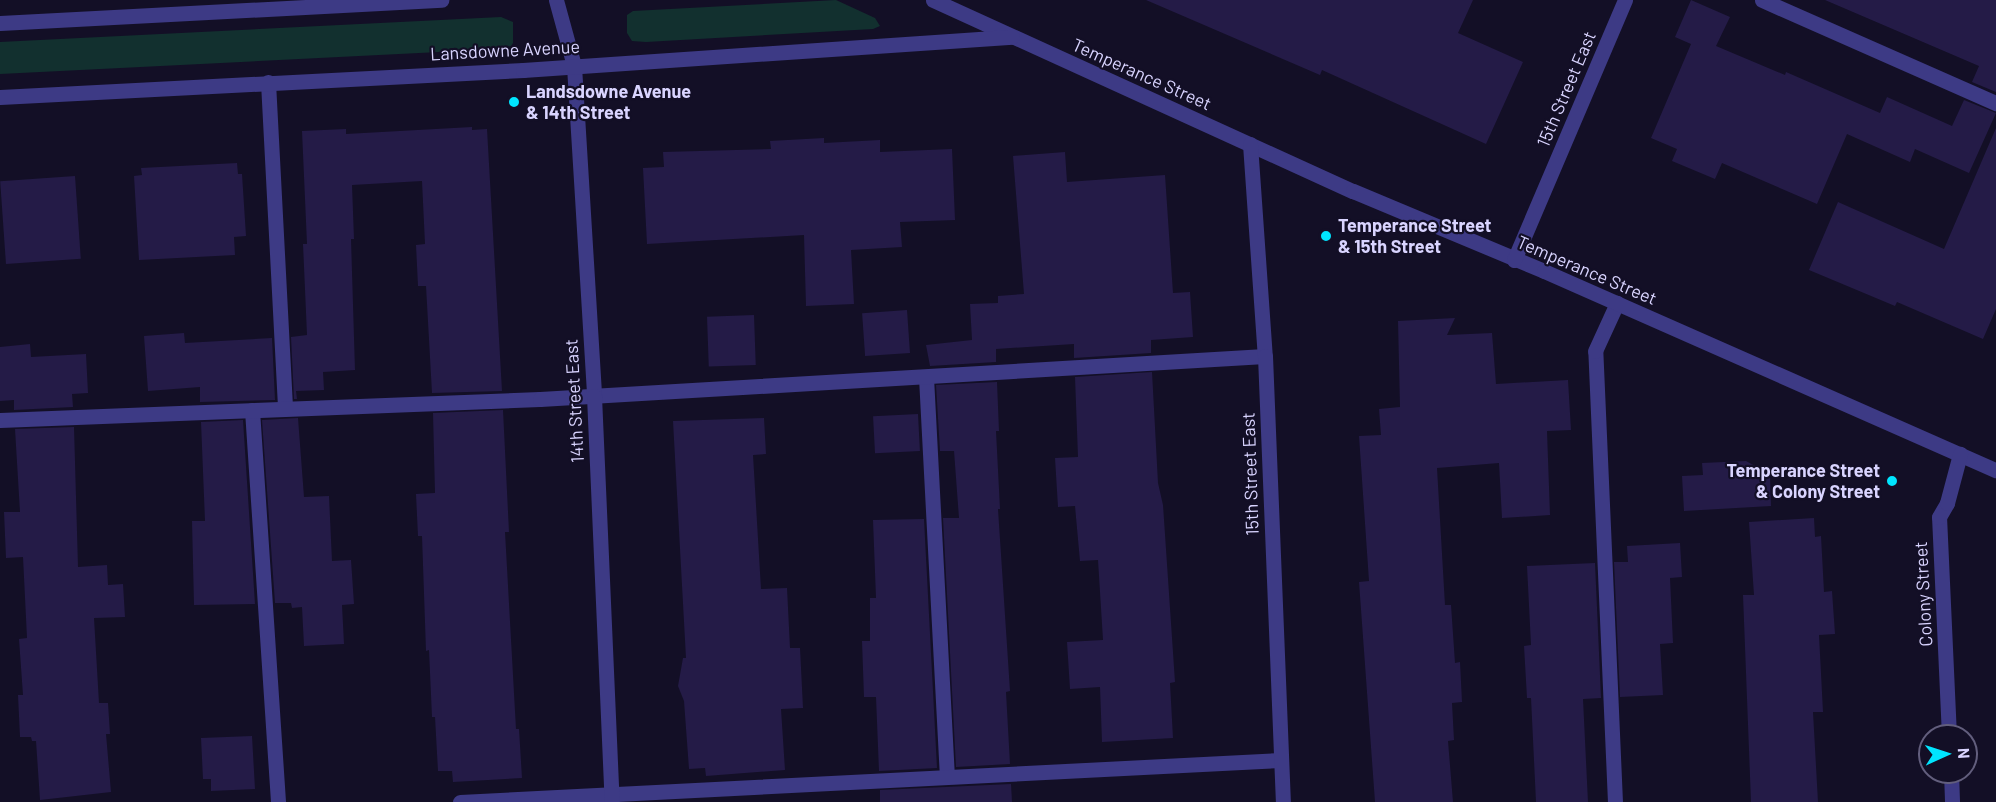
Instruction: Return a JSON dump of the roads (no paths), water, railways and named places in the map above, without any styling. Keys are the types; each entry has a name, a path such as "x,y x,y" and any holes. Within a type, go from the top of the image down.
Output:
{"street":[{"path":"0,23 441,0"},
{"name":"14th Street East","path":"556,0 574,66 594,396 612,798"},
{"name":"Temperance Street","path":"933,0 1250,144 1996,470"},
{"name":"15th Street East","path":"1514,260 1624,0"},
{"path":"1762,0 1996,103"},
{"name":"Lansdowne Avenue","path":"0,97 574,66 1012,37"},
{"path":"268,82 285,409"},
{"name":"15th Street East","path":"1250,144 1265,356 1283,802"},
{"path":"1615,802 1595,351 1617,303"},
{"path":"0,420 594,396 1265,356"},
{"path":"926,377 947,776"},
{"path":"252,410 279,802"},
{"name":"Colony Street","path":"1948,724 1939,517 1947,503 1960,454"},
{"path":"460,802 612,798 947,776 1280,760"},
{"path":"1951,784 1952,802"}],"place":[{"name":"Landsdowne Avenue & 14th Street","path":"514,102"},
{"name":"Temperance Street & 15th Street","path":"1326,236"},
{"name":"Temperance Street & Colony Street","path":"1892,481"}]}
